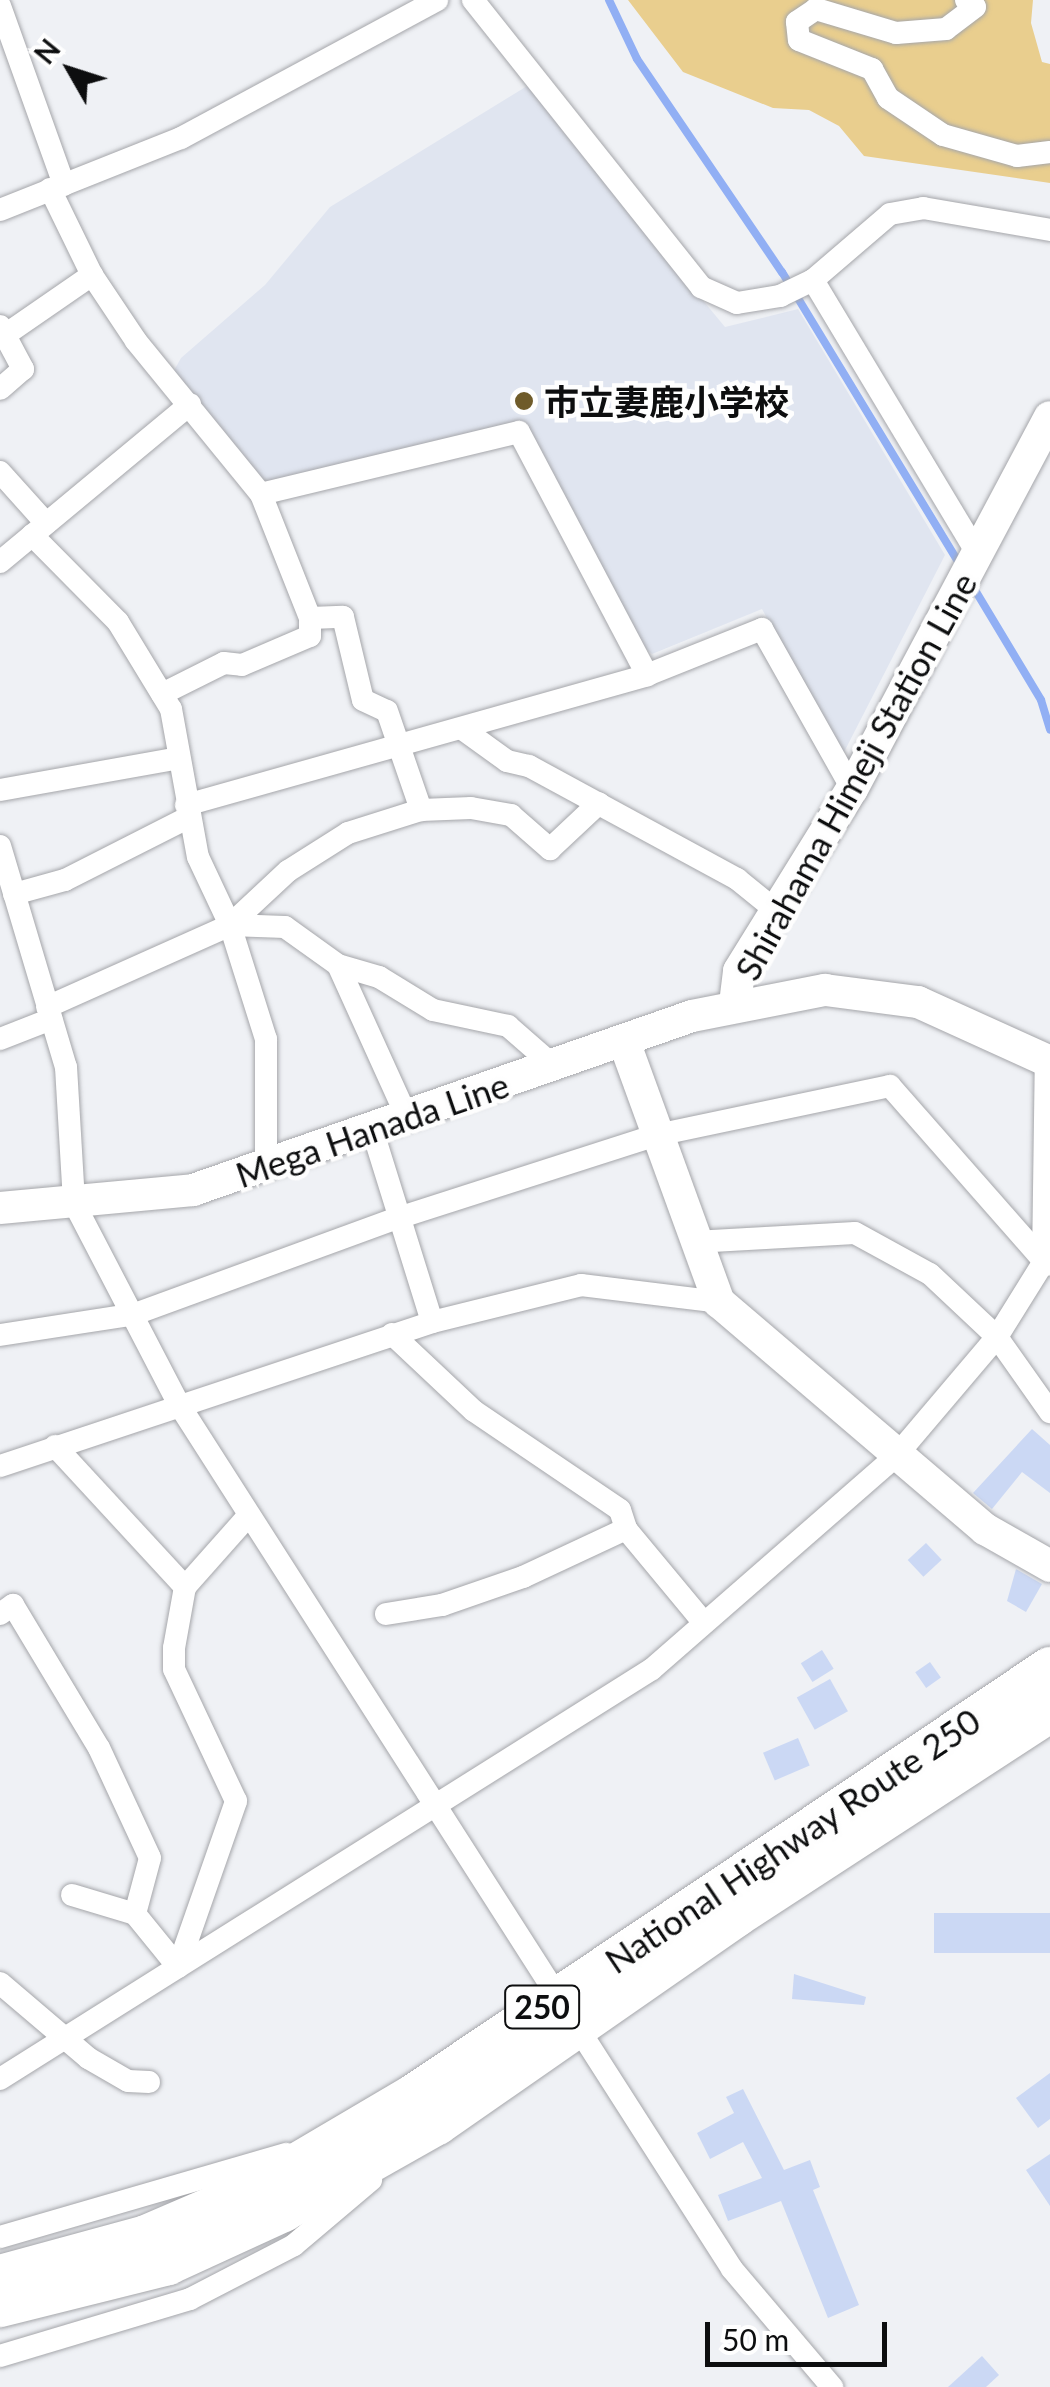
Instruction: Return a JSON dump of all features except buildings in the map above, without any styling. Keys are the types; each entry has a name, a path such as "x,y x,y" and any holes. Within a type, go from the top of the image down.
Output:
{"highway":[{"name":"National Highway Route 250","path":"0,2306 168,2264 283,2211 436,2124 565,2012 1050,1668"},
{"name":"National Highway Route 250","path":"0,2276 146,2236 251,2191 565,2012 1050,1711"}],"main road":[{"name":"Shirahama Himeji Station Line","path":"1048,1061 966,1020 871,993 826,990 734,1004 739,972 779,913 852,788 1050,417"},
{"name":"Mega Hanada Line","path":"0,1208 193,1190 734,1004"},
{"path":"626,1044 694,1242 719,1302 985,1529 1050,1566"}],"street":[{"path":"0,210 269,94 437,0"},
{"path":"474,0 701,287 737,302 780,296 813,280 890,214 923,208 1050,230"},
{"path":"966,0 974,8 946,29 896,33 816,9 797,22 799,40 872,69 888,98 942,135 1017,156 1050,152"},
{"path":"0,6 57,187 92,275 262,494 310,618 310,636 242,665 224,664 162,694"},
{"path":"0,389 23,369 2,330 92,275"},
{"path":"813,280 977,554"},
{"path":"0,562 190,404"},
{"path":"262,494 519,432 647,675"},
{"path":"0,472 39,529 118,622 171,709 198,858 230,925 266,1040 266,1166"},
{"path":"310,618 344,617 363,700 387,711 421,810"},
{"path":"10,903 65,880 188,811 647,675 762,628 852,788"},
{"path":"464,730 507,761 738,878 779,913"},
{"path":"0,790 179,758"},
{"path":"0,1038 230,925 288,871 348,834 421,810 511,815 550,849 598,804"},
{"path":"0,846 10,903 66,1067 74,1203 178,1403 732,2269 832,2387"},
{"path":"230,925 285,927 338,964 379,977 433,1010 508,1026 555,1067"},
{"path":"338,964 407,1117"},
{"path":"0,2079 652,1670 896,1456 997,1337 1046,1265 1048,1061"},
{"path":"0,1335 135,1314 398,1218 657,1135 890,1086 1046,1265"},
{"path":"372,1130 432,1322"},
{"path":"694,1242 855,1233 930,1274 997,1337 1050,1412"},
{"path":"0,1466 392,1334 581,1285 719,1302"},
{"path":"392,1334 474,1411 620,1510 626,1529 704,1623"},
{"path":"55,1446 185,1587"},
{"path":"178,1967 236,1801 174,1669 185,1587 249,1515"},
{"path":"386,1614 442,1605 523,1577 626,1529"},
{"path":"0,1614 13,1605 98,1748 150,1858 135,1914"},
{"path":"72,1895 135,1914 178,1967"},
{"path":"0,1983 110,2072 150,2082"},
{"path":"0,2356 190,2299 294,2245 436,2124"},
{"path":"0,2237 347,2135"}],"shaded area":[{"path":"628,0 1033,0 1031,23 1042,62 1050,64 1050,183 864,156 839,126 809,110 773,108 683,72"},
{"name":"市立妻鹿小学校","path":"532,83 564,133 725,327 798,309 945,555 842,756 762,609 652,654 643,646 525,428 263,484 172,374 181,358 265,285 330,207"}],"waterway":[{"path":"609,0 637,59 782,272 960,565"},
{"path":"972,585 1041,700 1050,730"}],"place":[{"name":"市立妻鹿小学校","path":"524,401"}]}
